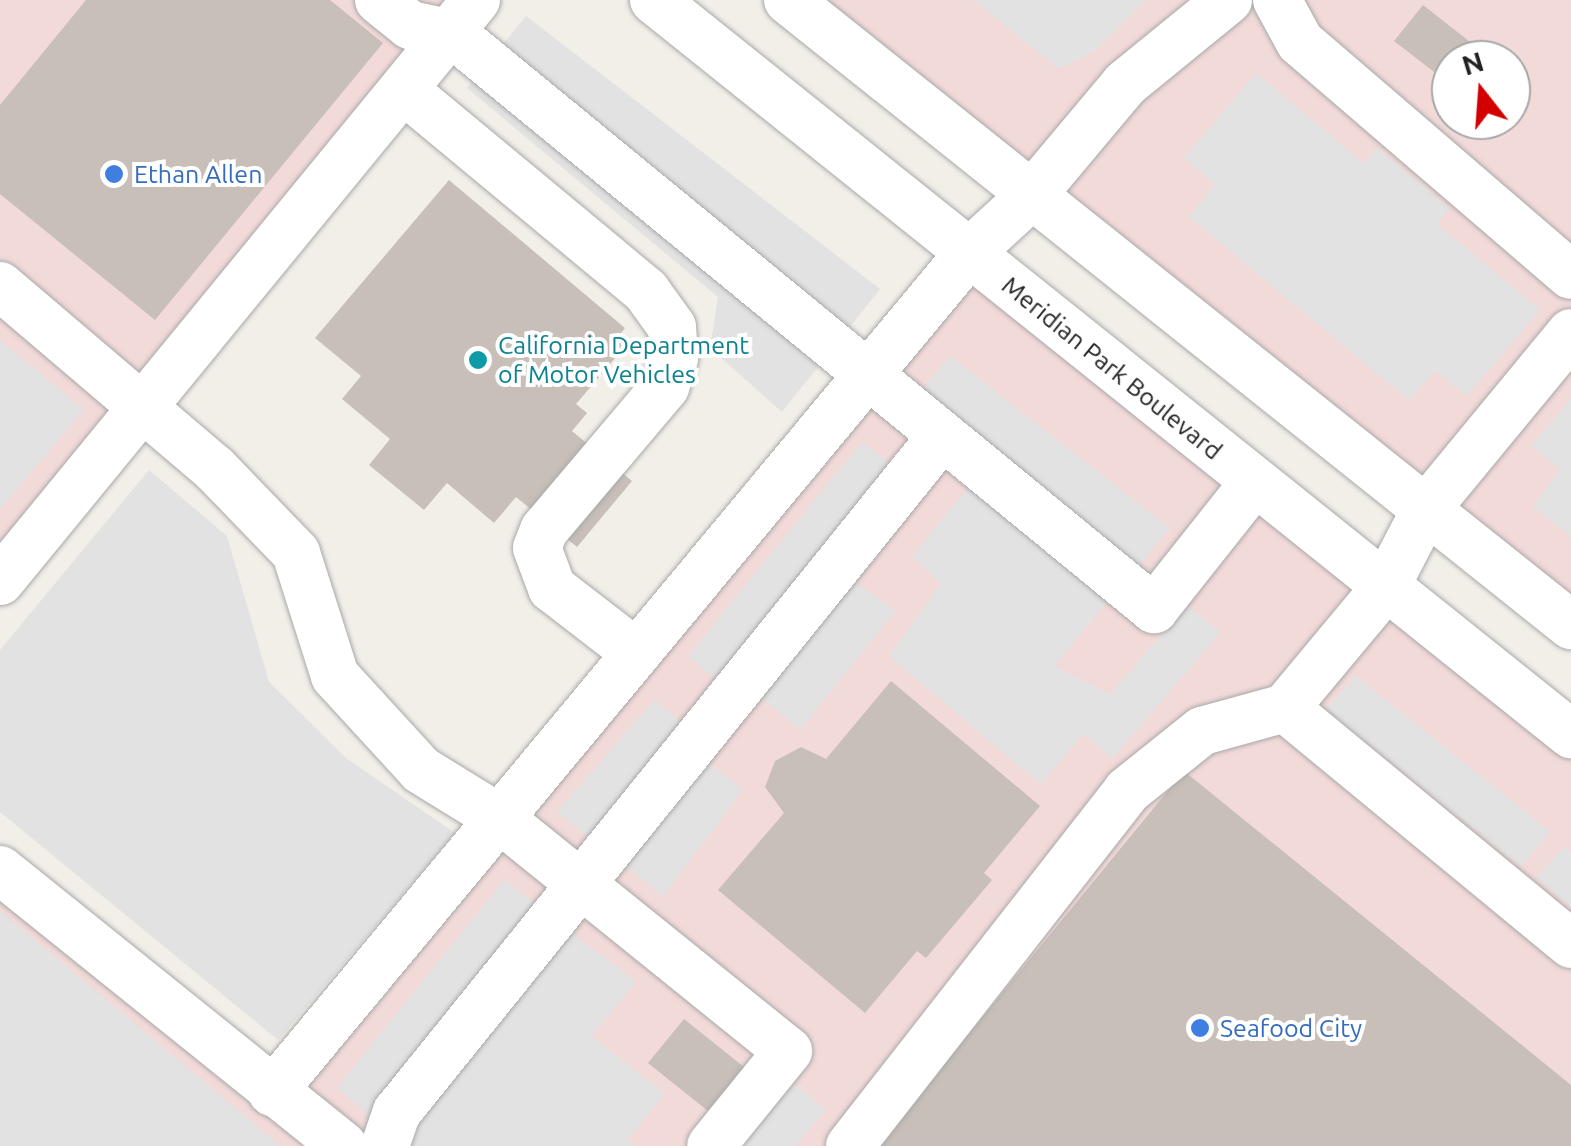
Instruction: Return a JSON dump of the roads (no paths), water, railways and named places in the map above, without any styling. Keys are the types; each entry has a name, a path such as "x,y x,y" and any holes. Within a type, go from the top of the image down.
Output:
{"street":[{"path":"379,0 410,25 464,17"},
{"name":"Meridian Park Boulevard","path":"654,0 1571,734"},
{"path":"788,0 1571,625"},
{"path":"272,1092 969,254 1032,194 1125,84 1228,0"},
{"path":"1277,0 1300,42 1571,275"},
{"path":"0,581 464,17"},
{"path":"464,17 865,378 1154,610 1254,482"},
{"path":"404,90 646,292 672,327 674,358 665,387 544,530 537,548 552,588 636,653"},
{"path":"0,286 214,468 296,553 335,676 421,770 499,818 788,1051 711,1146"},
{"path":"850,1146 1127,790 1202,731 1285,708 1385,588 1426,509 1571,334"},
{"path":"384,1146 397,1112 942,436"},
{"path":"1285,708 1571,944"},
{"path":"0,870 343,1146"}],"place":[{"name":"Ethan Allen","path":"114,174"},
{"name":"California Department of Motor Vehicles","path":"478,360"},
{"name":"Seafood City","path":"1200,1028"}]}
